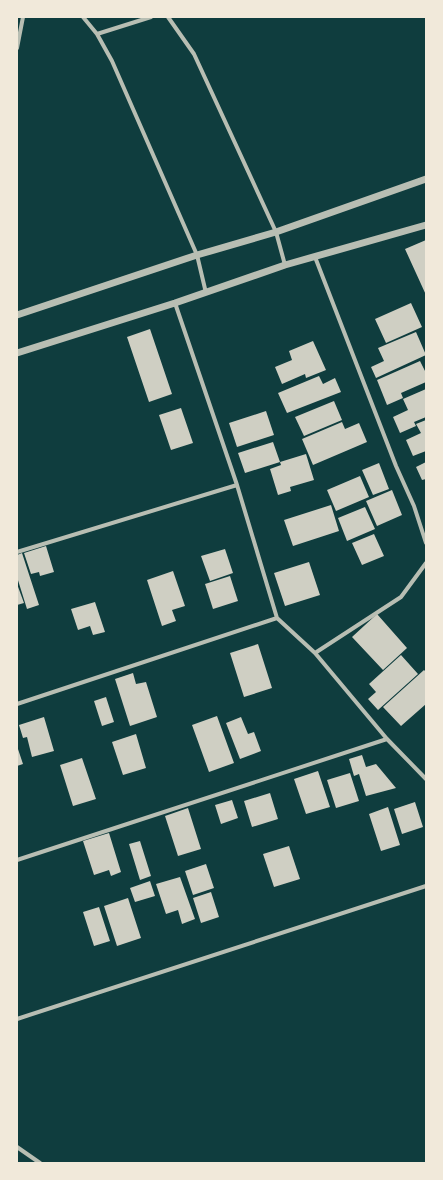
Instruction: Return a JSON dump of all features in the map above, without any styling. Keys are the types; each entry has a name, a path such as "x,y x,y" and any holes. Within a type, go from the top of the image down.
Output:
{"street":[{"path":"17,48 23,17"},
{"path":"83,17 97,34 112,61 197,255 206,293"},
{"path":"97,34 151,17"},
{"path":"168,17 194,54 276,232 285,265"},
{"path":"17,315 197,255 276,232 426,179"},
{"path":"17,353 206,293 285,265 426,225"},
{"path":"314,257 396,466 414,506 426,543"},
{"path":"175,303 237,485 277,618 315,653 387,739 426,779"},
{"path":"17,552 237,485"},
{"path":"315,653 401,597 426,563"},
{"path":"17,704 277,618"},
{"path":"17,860 387,739"},
{"path":"17,1019 426,886"},
{"path":"17,1147 40,1163"}],"building":[{"path":"426,240 426,295 405,249"},
{"path":"411,303 422,327 386,343 375,319"},
{"path":"150,329 172,394 149,402 127,337"},
{"path":"416,332 426,355 376,378 371,367 384,361 378,348"},
{"path":"313,341 326,370 306,378 305,374 282,384 275,367 292,360 289,351"},
{"path":"420,361 426,373 426,382 401,393 403,398 387,405 377,380"},
{"path":"319,376 323,384 335,378 341,392 287,413 278,393"},
{"path":"426,389 426,417 414,422 416,426 400,433 393,417 408,410 403,399"},
{"path":"334,401 342,420 304,436 295,417"},
{"path":"181,408 193,443 171,450 159,415"},
{"path":"266,411 274,435 237,447 229,423"},
{"path":"426,420 426,451 413,456 406,440 421,433 416,424"},
{"path":"342,422 345,429 359,423 367,442 313,465 302,439"},
{"path":"273,442 280,462 245,473 238,453"},
{"path":"306,454 314,480 290,487 291,491 278,495 270,469 281,465 280,462"},
{"path":"426,462 426,479 422,480 416,467"},
{"path":"379,463 389,489 373,495 362,470"},
{"path":"360,476 369,497 336,511 327,490"},
{"path":"392,490 402,515 377,526 366,501"},
{"path":"331,505 339,531 293,546 284,520"},
{"path":"365,507 375,529 347,541 338,518"},
{"path":"374,534 384,556 362,565 352,543"},
{"path":"46,546 54,572 40,576 39,572 31,574 24,553"},
{"path":"225,549 233,573 210,581 201,556"},
{"path":"22,553 39,605 27,609 17,577 17,555"},
{"path":"309,562 320,595 285,606 274,573"},
{"path":"173,571 185,606 172,610 176,621 162,626 147,580"},
{"path":"230,576 238,601 213,609 205,584"},
{"path":"17,584 24,603 17,605"},
{"path":"95,602 105,632 93,635 90,626 78,630 71,609"},
{"path":"377,614 407,648 383,670 352,637"},
{"path":"258,644 272,688 244,697 230,653"},
{"path":"401,655 418,674 378,710 368,699 376,692 369,684"},
{"path":"424,670 426,672 426,704 401,726 383,707"},
{"path":"133,673 136,684 146,682 157,717 130,726 115,679"},
{"path":"106,697 114,722 102,726 94,701"},
{"path":"217,716 234,763 209,772 192,725"},
{"path":"44,717 54,751 32,757 27,737 23,738 19,725"},
{"path":"241,717 248,734 254,732 261,751 240,759 226,723"},
{"path":"136,734 146,768 123,775 112,742"},
{"path":"17,746 23,764 17,766"},
{"path":"362,755 366,767 376,764 396,788 366,796 359,774 354,776 349,759"},
{"path":"82,758 96,799 73,806 60,765"},
{"path":"318,771 330,807 306,814 294,779"},
{"path":"350,773 359,801 336,808 327,780"},
{"path":"270,793 278,819 252,827 244,801"},
{"path":"232,800 238,818 221,824 215,805"},
{"path":"415,802 423,827 402,834 394,809"},
{"path":"388,807 400,845 381,851 369,814"},
{"path":"188,808 201,849 178,856 165,816"},
{"path":"109,833 121,872 111,876 109,870 94,875 83,841"},
{"path":"140,841 151,876 140,880 129,844"},
{"path":"289,846 300,879 274,887 263,854"},
{"path":"206,864 214,888 193,895 185,871"},
{"path":"180,877 195,919 182,924 178,910 166,914 156,884"},
{"path":"150,881 155,896 135,902 130,888"},
{"path":"211,892 219,917 201,923 193,898"},
{"path":"128,898 141,938 117,946 104,906"},
{"path":"99,907 110,941 94,946 83,912"}]}
